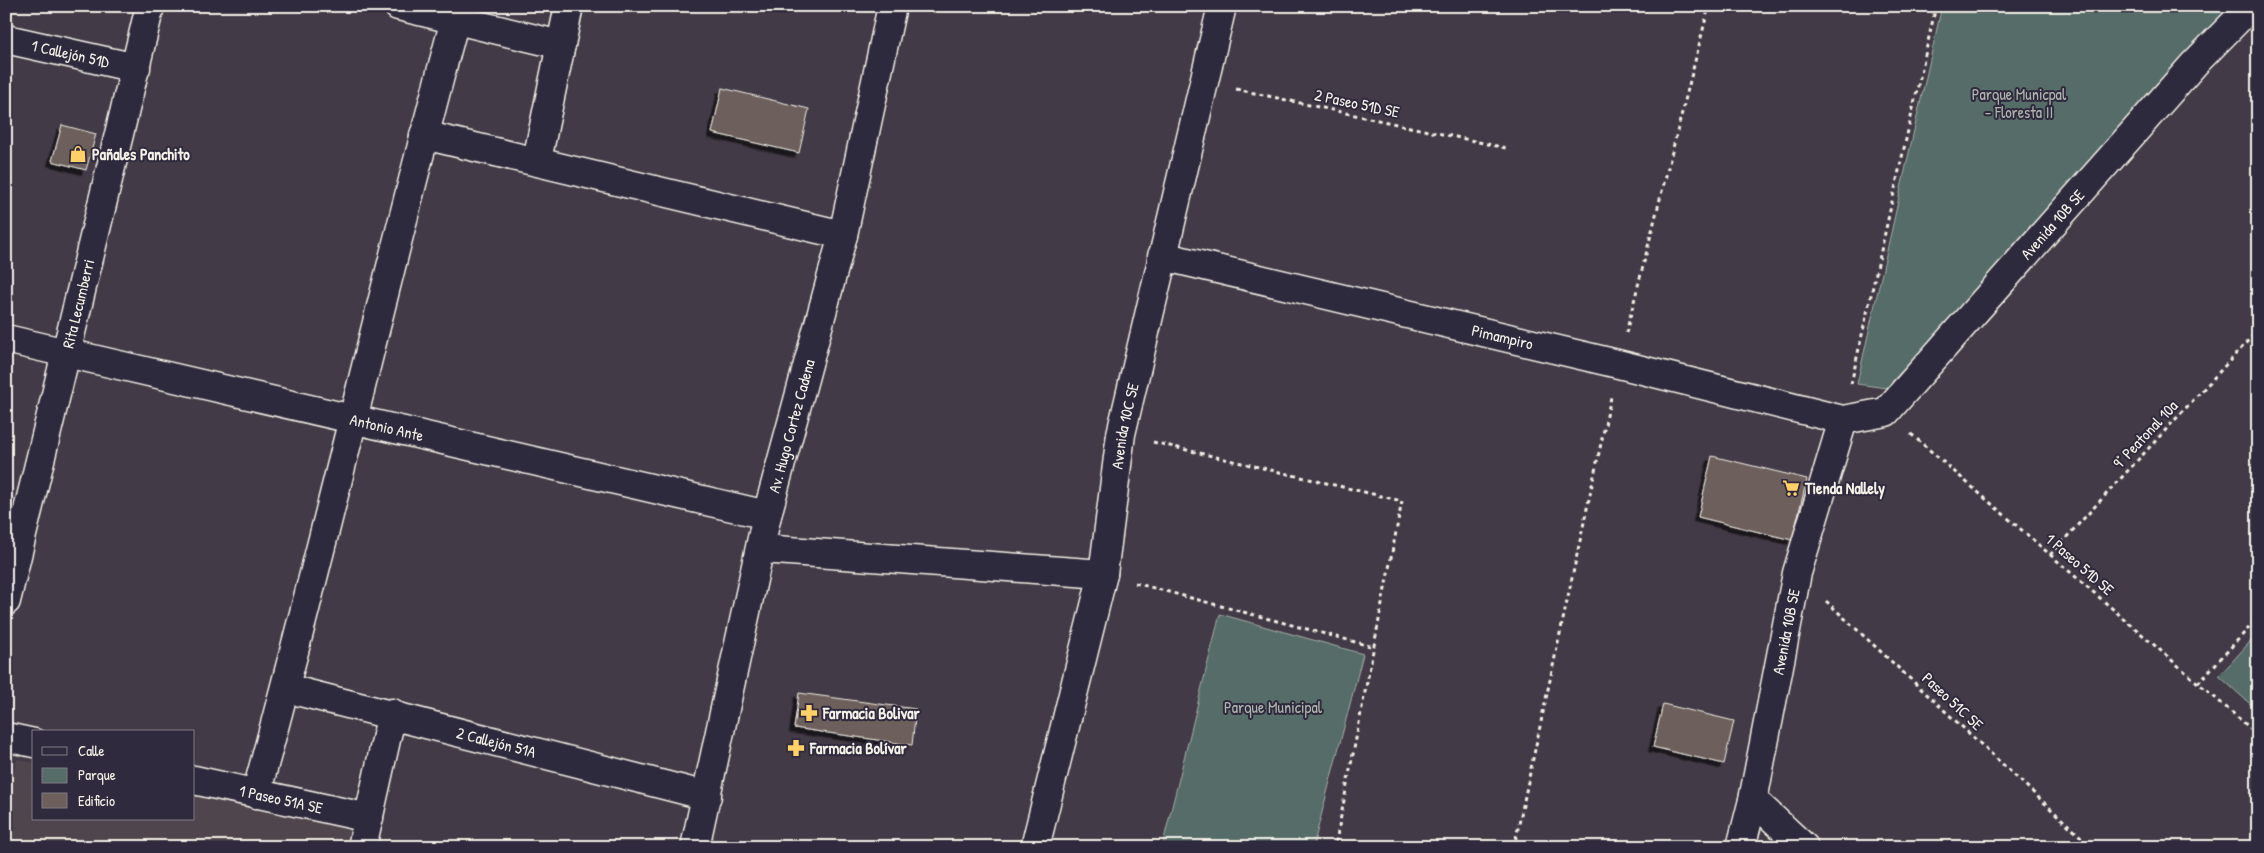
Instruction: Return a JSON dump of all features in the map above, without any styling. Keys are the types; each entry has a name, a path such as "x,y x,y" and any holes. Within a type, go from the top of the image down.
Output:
{"street":[{"name":"Rita Lecumberri","path":"6,601 150,6"},
{"path":"398,6 560,45"},
{"path":"536,160 570,6"},
{"name":"Av. Hugo Cortez Cadena","path":"695,847 762,549 767,516 843,235 892,6"},
{"name":"Avenida 10B SE","path":"1886,412 2194,64 2251,6"},
{"name":"Avenida 10C SE","path":"1034,847 1103,574 1121,434 1204,82 1215,7"},
{"path":"256,794 286,688 351,420 455,20"},
{"name":"1 Callejón 51D","path":"6,39 136,68"},
{"path":"424,135 536,160 843,235"},
{"name":"Pimampiro","path":"1162,256 1618,364 1843,420"},
{"name":"Antonio Ante","path":"6,339 767,516"},
{"path":"1843,420 1886,412"},
{"name":"Avenida 10B SE","path":"1741,847 1753,800 1797,574 1843,420"},
{"path":"762,549 1103,574"},
{"name":"2 Callejón 51A","path":"286,688 392,713 707,796"},
{"path":"362,847 392,713"},
{"path":"6,737 32,744"},
{"name":"1 Paseo 51A SE","path":"195,780 369,818"},
{"path":"1753,800 1804,847"}],"path":[{"path":"1514,847 1618,364 1709,6"},
{"path":"1843,420 1936,6"},
{"name":"2 Paseo 51D SE","path":"1204,82 1506,148"},
{"name":"9° Peatonal 10a","path":"2050,555 2258,330"},
{"name":"1 Paseo 51D SE","path":"1886,412 2258,735"},
{"path":"1121,434 1402,501 1335,847"},
{"path":"1103,574 1374,647"},
{"name":"Paseo 51C SE","path":"1797,574 2092,847"},
{"path":"2198,683 2258,618"}],"shaded area":[{"path":"17,759 32,763 32,820 195,820 195,793 352,823 346,847 6,847 6,804"}],"green space":[{"name":"Parque Municpal - Floresta II","path":"1942,6 2242,6 1886,388 1857,384"},
{"name":"Parque Municipal","path":"1220,614 1363,654 1313,847 1162,847"},
{"path":"2258,633 2258,711 2219,676"}],"building":[{"path":"722,88 809,109 799,153 712,133"},
{"path":"62,125 96,134 86,170 52,161"},
{"path":"1712,456 1807,479 1792,540 1698,517"},
{"path":"799,693 916,709 912,745 794,728"},
{"path":"1663,704 1734,721 1724,764 1653,747"}],"place":[{"name":"Pañales Panchito","path":"78,154"},
{"name":"Tienda Nallely","path":"1791,488"},
{"name":"Farmacia Bolivar","path":"809,713"},
{"name":"Farmacia Bolívar","path":"796,748"}]}
